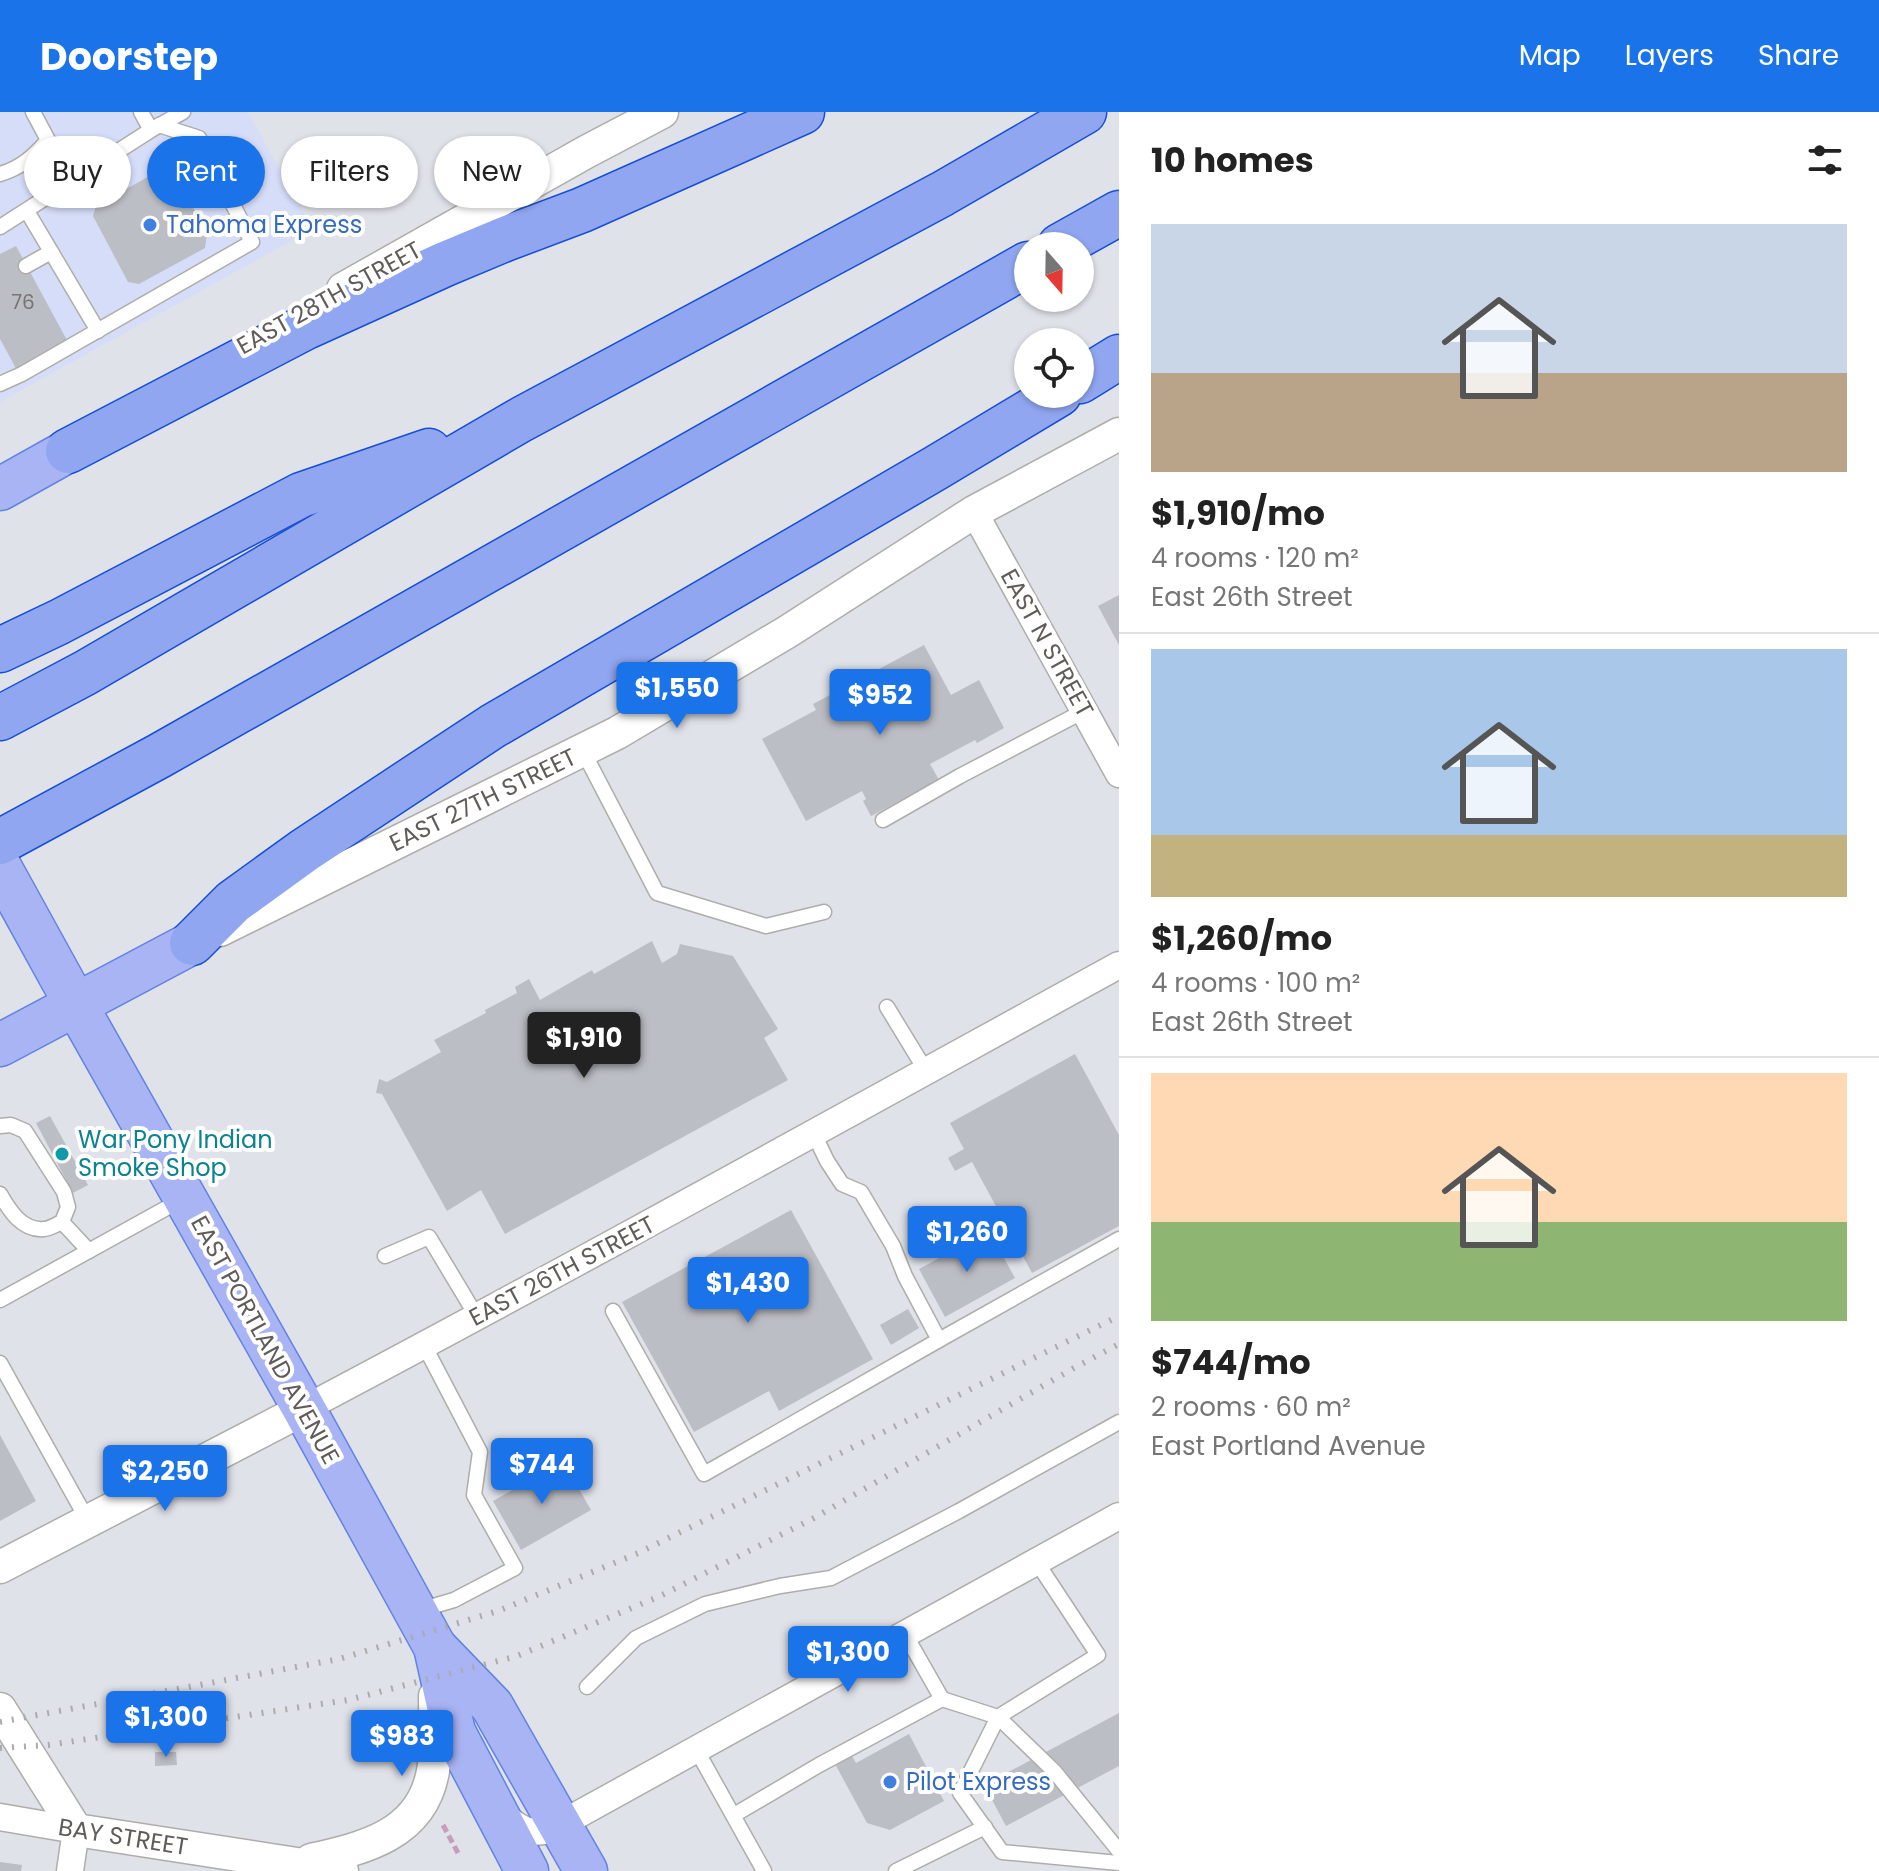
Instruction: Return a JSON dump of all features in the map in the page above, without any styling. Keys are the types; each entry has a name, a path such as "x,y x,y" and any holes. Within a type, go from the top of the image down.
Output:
{"highway":[{"path":"68,451 306,327 445,264 582,210 802,112"},
{"path":"0,718 85,673 522,419 942,194 1084,112"},
{"path":"1085,232 1119,213"},
{"path":"0,842 159,756 1014,272"},
{"path":"1094,372 1119,357"},
{"path":"192,943 233,902 305,850 493,726 1036,408"},
{"path":"0,650 301,495 522,419"}],"main road":[{"name":"EAST 28TH STREET","path":"8,482 68,451"},
{"name":"EAST PORTLAND AVENUE","path":"0,867 426,1629 492,1706 586,1871"},
{"name":"EAST 27TH STREET","path":"0,1045 192,943"},
{"name":"EAST PORTLAND AVENUE","path":"426,1629 454,1732 527,1871"},
{"path":"485,1792 503,1871"}],"street":[{"name":"EAST 28TH STREET","path":"68,451 288,319 662,112"},
{"name":"EAST 27TH STREET","path":"192,943 617,733 787,632 974,512 1119,434"},
{"name":"EAST N STREET","path":"974,512 1119,774"},
{"name":"EAST 26TH STREET","path":"0,1567 647,1226 1119,965"},
{"path":"485,1792 521,1830 546,1831 1036,1561 1117,1521"},
{"path":"303,1867 388,1836 417,1811 427,1793 433,1773 426,1629"},
{"path":"0,1709 76,1830 70,1871"},
{"name":"BAY STREET","path":"0,1817 342,1871"}],"lane":[{"path":"0,174 30,160 48,140 33,112"},
{"path":"0,384 252,242 199,138 155,128 141,112"},
{"path":"0,227 183,112"},
{"path":"27,211 98,331"},
{"path":"26,266 51,252"},
{"path":"883,820 1084,711"},
{"path":"583,751 657,893 766,926 824,912"},
{"path":"887,1007 926,1071"},
{"path":"0,1126 11,1125 25,1131 64,1192 68,1207 62,1222 44,1229 27,1227 10,1211 0,1194"},
{"path":"813,1132 842,1184 861,1192 893,1246 905,1276 939,1340"},
{"path":"0,1300 185,1198"},
{"path":"62,1222 89,1251"},
{"path":"385,1256 429,1237 477,1317"},
{"path":"613,1311 704,1474 1119,1239"},
{"path":"424,1345 480,1452 474,1495 515,1568 454,1600 426,1629"},
{"path":"0,1363 88,1521"},
{"path":"587,1687 636,1638 705,1604 780,1586 831,1578 1119,1422"},
{"path":"1036,1561 1098,1655 998,1717 960,1793 1002,1852 1119,1863"},
{"path":"905,1634 942,1699 998,1717 1054,1771 1119,1851"},
{"path":"734,1815 942,1699"},
{"path":"696,1749 764,1871"},
{"path":"896,1871 985,1827"}],"path":[{"path":"441,1820 458,1853"}],"shaded area":[{"path":"0,112 248,112 261,136 147,136 147,208 265,208 265,143 281,171 281,208 301,208 313,229 0,402"}],"building":[{"name":"Tahoma Express","path":"147,177 147,208 193,208 207,234 205,248 139,284 128,282 93,216 95,208 131,208 131,186"},
{"path":"16,246 69,344 18,372 0,339 0,254"},
{"path":"1119,595 1119,645 1098,606"},
{"path":"924,645 951,695 979,680 1004,728 930,764 939,780 871,816 863,801 866,799 862,791 806,821 762,739 816,710 813,704"},
{"path":"652,941 662,963 677,954 680,944 733,956 778,1029 764,1038 788,1080 505,1234 481,1190 447,1211 382,1094 376,1093 379,1079 387,1082 441,1052 434,1040 486,1013 485,1010 517,993 515,987 529,979 540,1000"},
{"path":"1075,1054 1119,1135 1119,1226 1032,1273 972,1162 955,1171 948,1158 964,1149 950,1123"},
{"name":"War Pony Indian Smoke Shop","path":"50,1116 88,1185 73,1193 36,1123"},
{"path":"791,1210 873,1359 779,1411 769,1391 694,1432 622,1302"},
{"path":"989,1231 1015,1278 945,1317 919,1269"},
{"path":"908,1309 919,1328 891,1345 880,1325"},
{"path":"0,1435 36,1501 0,1521"},
{"path":"563,1461 591,1510 521,1550 493,1501"},
{"path":"1119,1713 1119,1766 1006,1826 984,1785"},
{"name":"Pilot Express","path":"909,1734 944,1801 890,1830 867,1823 834,1762 850,1753 856,1763"},
{"path":"155,1752 176,1752 177,1765 155,1766"},
{"path":"0,1862 22,1865 21,1871 0,1871"}],"railway":[{"path":"0,1722 339,1659 498,1611 636,1554 1119,1316"},
{"path":"0,1748 48,1745 348,1700 517,1656 658,1597 814,1518 1119,1344"}],"place":[{"name":"Tahoma Express","path":"150,225"},
{"name":"War Pony Indian Smoke Shop","path":"62,1154"},
{"name":"Pilot Express","path":"890,1782"}]}
